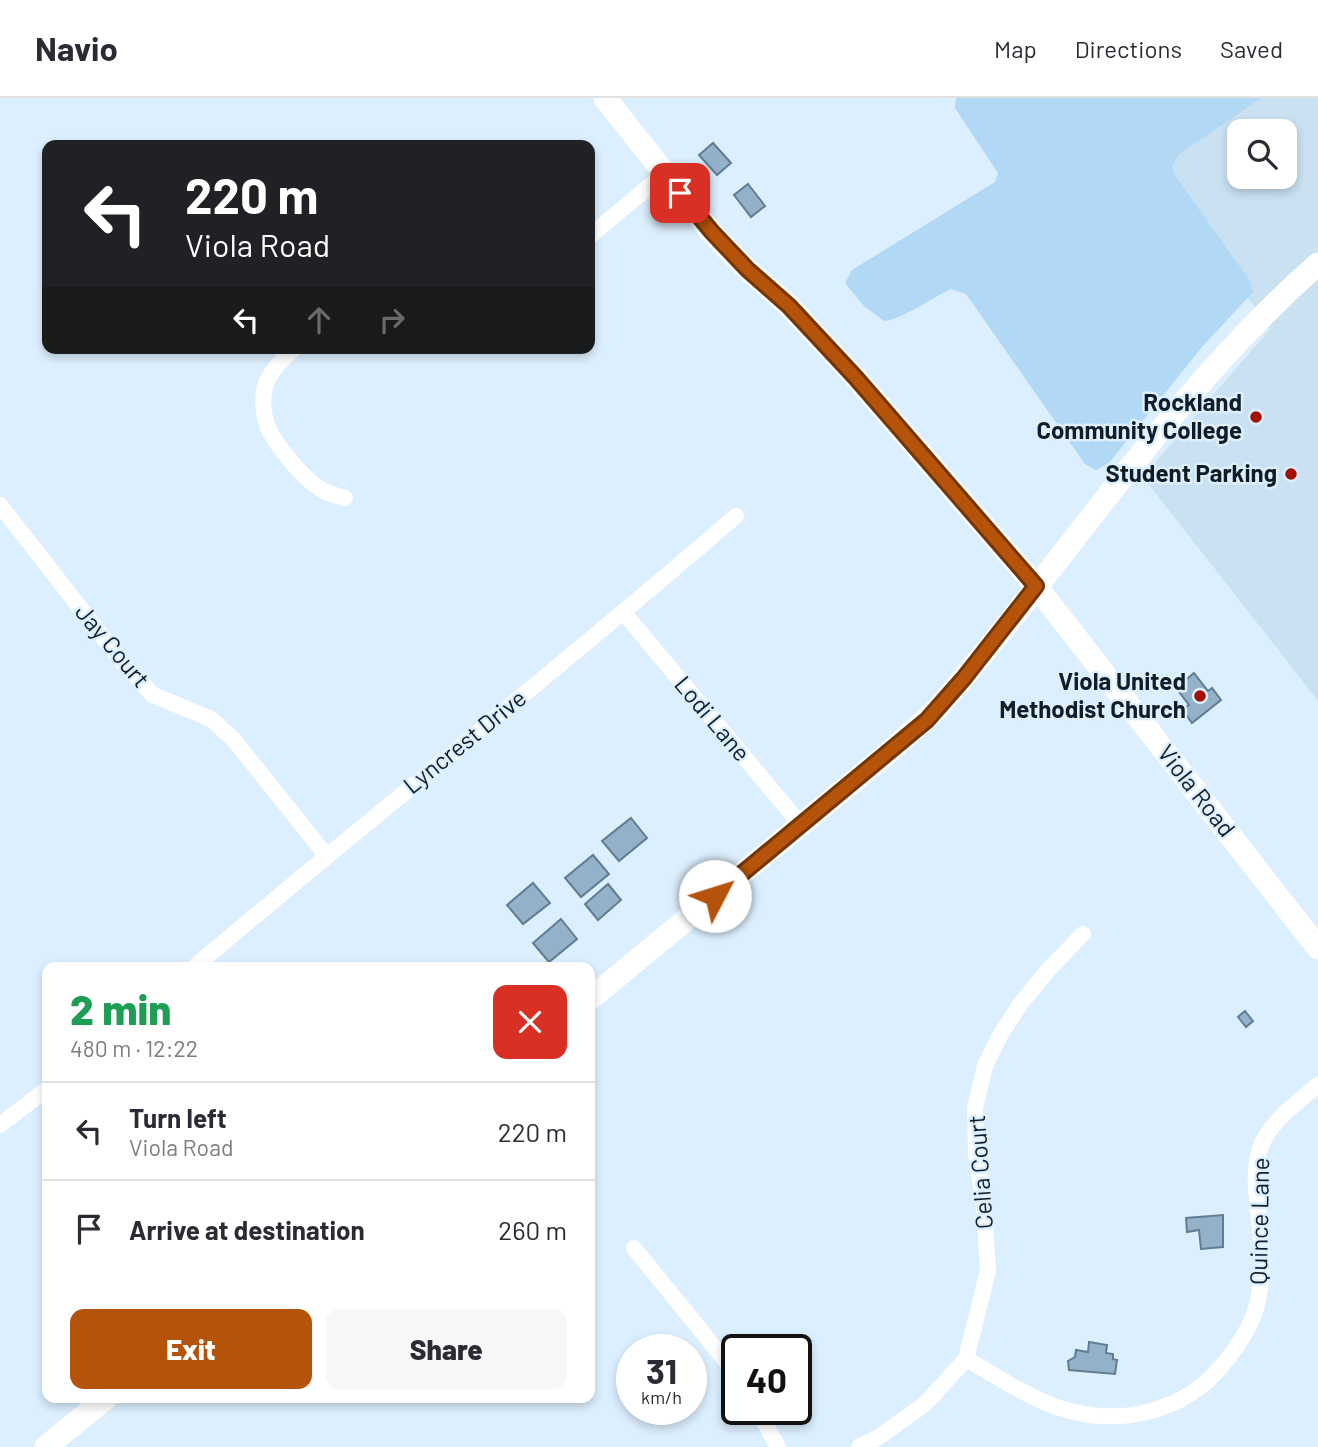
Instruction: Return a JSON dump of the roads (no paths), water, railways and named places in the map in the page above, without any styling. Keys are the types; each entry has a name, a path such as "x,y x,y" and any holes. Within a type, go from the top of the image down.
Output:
{"street":[{"name":"Viola Road","path":"605,98 720,242 789,306 856,378 1036,586 1318,948"},
{"path":"595,232 665,173"},
{"path":"595,995 938,708 1225,355 1259,318 1318,264"},
{"path":"289,354 274,370 265,385 263,402 267,424 274,438 306,477 323,491 345,498"},
{"name":"Jay Court","path":"0,505 124,664 153,695 211,719 234,740 326,855"},
{"name":"Lyncrest Drive","path":"200,962 326,855 624,613 736,516"},
{"name":"Lodi Lane","path":"624,613 801,825"},
{"name":"Celia Court","path":"966,1359 988,1271 984,1206 976,1154 975,1108 985,1066 999,1037 1021,1003 1083,934"},
{"name":"Quince Lane","path":"966,1359 1045,1402 1069,1411 1097,1416 1134,1416 1170,1406 1212,1377 1234,1352 1249,1326 1259,1298 1262,1243 1256,1177 1259,1150 1275,1124 1318,1085"},
{"path":"0,1125 42,1093"},
{"path":"634,1248 721,1355"},
{"path":"859,1447 879,1437 925,1404 966,1359"},
{"path":"46,1447 100,1403"},
{"path":"766,1425 778,1447"}],"place":[{"name":"Rockland Community College","path":"1256,417"},
{"name":"Student Parking","path":"1291,474"},
{"name":"Viola United Methodist Church","path":"1200,696"}]}
